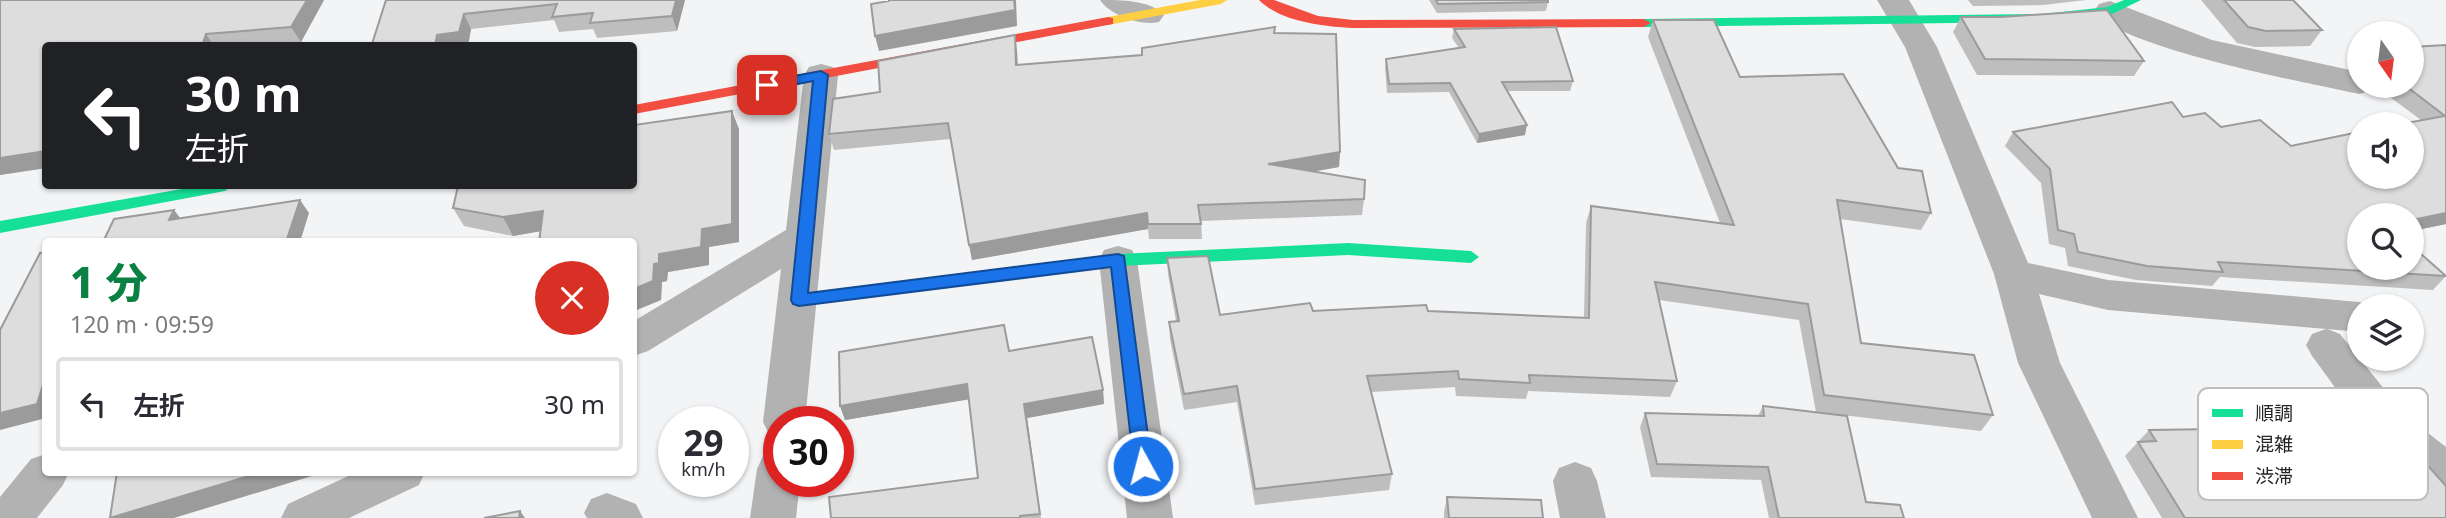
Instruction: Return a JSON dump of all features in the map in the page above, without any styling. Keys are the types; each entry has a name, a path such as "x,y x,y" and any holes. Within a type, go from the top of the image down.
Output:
{"street":[{"path":"1116,0 1148,15"},
{"path":"637,109 1221,0"},
{"path":"1265,0 1293,15 1332,22 1383,26 1900,10 2043,18 2122,5 2144,29 2184,43 2347,81"},
{"path":"1900,10 1921,47 2013,274 2039,363 2115,518"},
{"path":"786,406 821,75"},
{"path":"0,227 209,189"},
{"path":"637,338 804,237"},
{"path":"799,300 1118,260 1348,249 1471,257"},
{"path":"1118,260 1150,518"},
{"path":"2013,274 2108,295 2347,316"},
{"path":"2326,345 2360,388"},
{"path":"2428,458 2446,473"},
{"path":"10,518 44,476"},
{"path":"304,518 393,476"},
{"path":"773,518 776,497"}],"building":[{"path":"0,0 307,0 291,27 206,34 203,42 42,42 42,152 0,158"},
{"path":"386,0 676,0 672,16 590,23 593,13 552,17 557,4 464,14 459,32 437,35 436,42 373,42"},
{"path":"889,0 1014,0 1015,10 875,36 871,4"},
{"path":"1436,0 1548,0 1548,2 1438,4"},
{"path":"2224,0 2293,0 2322,30 2266,31 2248,27"},
{"path":"2107,10 2144,61 1985,59 1961,17 2001,17"},
{"path":"1653,20 1714,20 1740,77 1843,74 1898,168 1922,171 1931,213 1837,200 1861,343 1974,355 1993,415 1824,395 1808,304 1655,282 1677,381 1529,375 1530,383 1459,379 1458,371 1367,376 1392,474 1255,489 1237,386 1184,394 1169,322 1179,321 1167,258 1208,256 1220,315 1310,303 1313,311 1426,305 1428,311 1589,318 1591,206 1734,225"},
{"path":"1275,27 1274,33 1336,34 1340,152 1268,164 1365,180 1364,199 1198,205 1201,224 1148,224 1147,213 969,245 948,123 829,134 833,99 880,92 878,61 1015,35 1016,65 1142,55 1142,48"},
{"path":"1556,27 1573,81 1502,82 1527,125 1479,134 1450,83 1389,84 1386,59 1465,47 1454,29"},
{"path":"2446,45 2446,213 2424,218 2424,203 2347,203 2347,270 2218,262 2223,272 2147,266 2078,252 2074,234 2058,230 2050,169 2013,132 2172,102 2183,117 2205,113 2221,127 2260,120 2291,146 2347,134 2347,189 2424,189 2424,120 2445,116 2422,98 2424,98 2424,46"},
{"path":"732,111 732,224 702,229 701,247 659,254 659,263 654,264 653,281 637,288 637,238 540,238 543,211 503,217 453,208 457,189 637,189 637,125"},
{"path":"300,200 287,238 105,238 114,219 174,210 169,220"},
{"path":"40,253 42,388 37,404 0,413 0,330"},
{"path":"2424,257 2446,276 2424,275"},
{"path":"1004,325 1009,351 1092,337 1103,390 1024,404 1040,514 1020,518 831,518 829,497 854,497 854,494 978,478 967,384 840,406 839,352"},
{"path":"1763,406 1847,416 1866,502 1900,505 1904,518 1779,518 1768,467 1657,464 1645,413 1764,416"},
{"path":"2198,429 2198,500 2428,500 2428,466 2446,486 2446,518 2185,518 2138,442 2156,441 2149,430"},
{"path":"116,476 249,476 110,518"},
{"path":"1447,497 1541,500 1543,518 1449,518"},
{"path":"520,511 519,518 484,518"}],"traffic: fast":[{"path":"1644,23 2043,18 2110,11 2135,0"},
{"path":"0,227 209,189"},
{"path":"799,300 1118,260 1348,249 1471,257"}],"traffic: slow":[{"path":"1108,21 1221,0"}],"traffic: jam":[{"path":"1265,0 1307,18 1353,24 1644,23"},
{"path":"637,109 1108,21"}],"route":[{"path":"767,85 821,75 799,300 1118,260 1143,466"}]}
